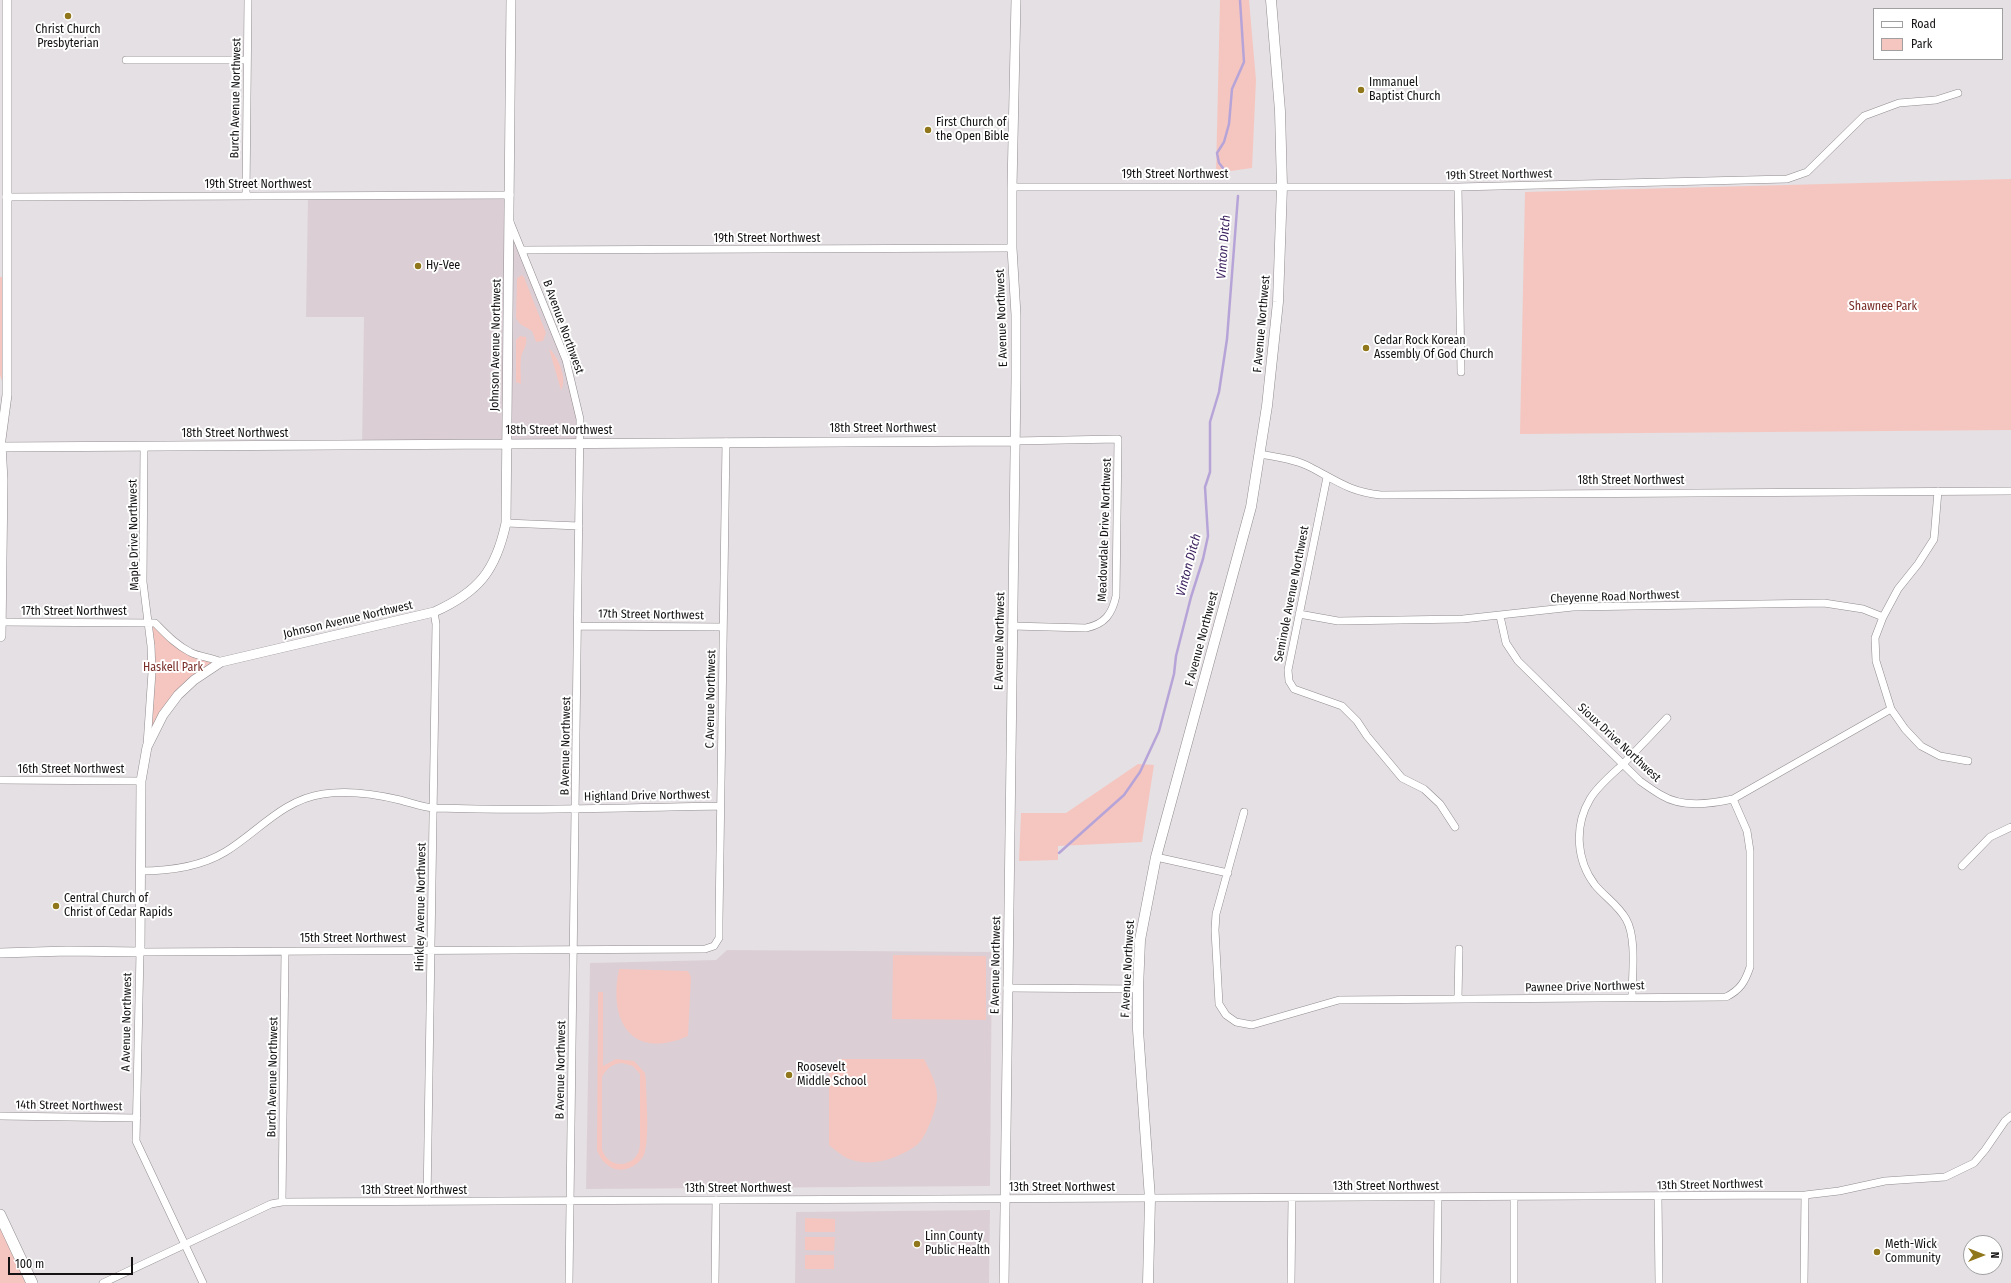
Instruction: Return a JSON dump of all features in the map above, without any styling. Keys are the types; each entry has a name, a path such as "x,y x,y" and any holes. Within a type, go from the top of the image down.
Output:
{"main road":[{"name":"F Avenue Northwest","path":"1148,1283 1150,1199 1138,1030 1140,940 1156,857 1251,507 1260,454 1276,331 1282,186 1280,111 1271,0"},
{"path":"0,446 2,480 0,636"},
{"path":"0,1215 32,1283"}],"street":[{"path":"0,446 7,395 7,0"},
{"name":"Burch Avenue Northwest","path":"246,196 248,0"},
{"name":"Johnson Avenue Northwest","path":"147,747 163,715 178,695 194,680 220,662 434,612 456,603 472,590 484,578 493,562 500,546 506,523 511,0"},
{"name":"E Avenue Northwest","path":"1004,1283 1016,315 1012,248 1012,187 1016,0"},
{"path":"126,60 247,60"},
{"name":"19th Street Northwest","path":"1012,187 1458,187 1787,179 1807,172 1864,116 1899,103 1936,100 1958,94"},
{"path":"1458,187 1461,372"},
{"name":"19th Street Northwest","path":"6,197 510,195"},
{"name":"B Avenue Northwest","path":"510,222 566,360 580,419 579,626 569,1283"},
{"name":"19th Street Northwest","path":"522,250 1012,248"},
{"path":"0,269 7,262"},
{"name":"18th Street Northwest","path":"0,446 144,447 1118,439"},
{"name":"Meadowdale Drive Northwest","path":"1012,626 1086,628 1096,626 1105,620 1113,611 1116,596 1118,439"},
{"name":"C Avenue Northwest","path":"705,948 714,946 719,938 726,442"},
{"name":"Maple Drive Northwest","path":"144,447 143,575 152,672 147,747"},
{"name":"18th Street Northwest","path":"1260,454 1291,460 1310,466 1327,477 1363,493 1381,495 2011,491"},
{"name":"Seminole Avenue Northwest","path":"1327,477 1288,670 1289,681 1294,689 1342,706 1357,721 1367,736 1402,778 1424,789 1440,804 1455,827"},
{"path":"1938,491 1934,539 1918,564 1898,589 1883,617 1875,638 1876,661 1891,709 1921,746 1940,756 1968,761"},
{"path":"506,523 580,526"},
{"name":"Cheyenne Road Northwest","path":"1299,614 1338,621 1463,619 1573,607 1824,603 1863,609 1883,617"},
{"name":"Hinkley Avenue Northwest","path":"427,1202 434,808 436,624 434,612"},
{"name":"Sioux Drive Northwest","path":"1500,616 1506,643 1518,661 1640,781 1662,796 1698,804 1715,803 1733,799 1891,709"},
{"name":"17th Street Northwest","path":"0,622 148,623"},
{"path":"148,623 156,623 172,640 191,653 210,657 220,662"},
{"name":"17th Street Northwest","path":"579,626 723,627"},
{"path":"1632,997 1632,937 1626,919 1614,902 1596,885 1584,867 1578,845 1581,818 1590,799 1667,718"},
{"name":"A Avenue Northwest","path":"147,747 141,781 140,952 136,1141 204,1283"},
{"name":"16th Street Northwest","path":"0,780 141,781"},
{"name":"Highland Drive Northwest","path":"140,871 179,867 212,858 242,840 280,810 301,800 321,794 341,792 365,793 434,808 720,806"},
{"name":"Pawnee Drive Northwest","path":"1228,873 1216,914 1215,930 1217,989 1219,1004 1226,1015 1236,1022 1252,1025 1339,1000 1726,997 1736,992 1746,980 1750,967 1750,851 1747,831 1733,799"},
{"path":"1156,857 1228,873 1244,812"},
{"path":"1962,866 1990,837 2011,827"},
{"name":"15th Street Northwest","path":"0,953 68,951 286,952 705,948"},
{"path":"1458,999 1459,949"},
{"name":"Burch Avenue Northwest","path":"282,1202 286,952"},
{"path":"1008,988 1138,989"},
{"name":"14th Street Northwest","path":"0,1116 137,1118"},
{"name":"13th Street Northwest","path":"103,1283 271,1204 282,1202 1805,1195 1886,1181 1945,1177 1974,1163 2005,1121 2011,1116"},
{"path":"1804,1283 1805,1195"},
{"path":"1658,1196 1659,1283"},
{"path":"1436,1283 1438,1197"},
{"path":"1514,1197 1514,1283"},
{"path":"1291,1283 1292,1198"},
{"path":"715,1283 716,1200"}],"shaded area":[{"path":"510,195 510,222 566,360 581,444 362,445 364,317 306,317 308,196"},
{"name":"Roosevelt Middle School","path":"727,950 992,952 990,1186 586,1189 590,963 716,960"},
{"path":"990,1210 989,1283 795,1283 796,1212"}],"green space":[{"path":"1220,0 1249,0 1256,80 1252,168 1216,173"},
{"name":"Shawnee Park","path":"2011,179 2011,430 1520,434 1525,192"},
{"path":"522,275 546,333 543,341 536,342 532,331 520,324 516,318 517,278"},
{"path":"0,277 3,277 3,384 0,375"},
{"path":"520,336 526,337 526,345 521,358 521,384 516,382 516,340"},
{"path":"549,349 556,357 561,368 563,375 563,386 561,390"},
{"name":"Haskell Park","path":"148,623 155,625 171,640 221,662 194,680 152,733 149,700"},
{"path":"1138,764 1154,765 1142,842 1058,846 1058,860 1019,861 1021,813 1066,813"},
{"path":"893,955 986,956 986,1020 892,1019"},
{"path":"619,969 688,971 691,977 688,1036 668,1042 652,1043 638,1039 628,1031 621,1020 617,1005 616,988"},
{"path":"598,992 603,992 603,1066 616,1059 634,1061 645,1073 647,1139 646,1148 642,1159 636,1165 628,1169 619,1170 612,1168 604,1162 597,1150","holes":["622,1063 633,1066 640,1074 640,1145 638,1153 634,1158 629,1162 622,1164 610,1161 605,1156 602,1149 602,1077 606,1071 615,1064"]},
{"path":"838,1059 924,1059 935,1083 937,1099 930,1123 924,1136 918,1144 903,1154 876,1162 858,1162 849,1159 841,1155 829,1145 829,1071"},
{"path":"0,1215 32,1283 0,1283"},
{"path":"805,1218 835,1219 835,1232 805,1232"},
{"path":"805,1237 835,1237 834,1251 805,1250"},
{"path":"805,1255 834,1255 834,1269 805,1269"}],"waterway":[{"name":"Vinton Ditch","path":"1223,168 1219,163 1217,153 1224,142 1229,124 1232,89 1244,62 1240,0"},
{"name":"Vinton Ditch","path":"1059,853 1124,795 1140,772 1159,731 1174,674 1176,656 1208,536 1205,487 1210,472 1210,422 1219,392 1227,339 1238,196"}],"place":[{"name":"Christ Church Presbyterian","path":"68,16"},
{"name":"Immanuel Baptist Church","path":"1361,90"},
{"name":"First Church of the Open Bible","path":"928,130"},
{"name":"Hy-Vee","path":"418,266"},
{"name":"Cedar Rock Korean Assembly Of God Church","path":"1366,348"},
{"name":"Central Church of Christ of Cedar Rapids","path":"56,906"},
{"name":"Roosevelt Middle School","path":"789,1075"},
{"name":"Linn County Public Health","path":"917,1244"},
{"name":"Meth-Wick Community","path":"1877,1252"}]}
